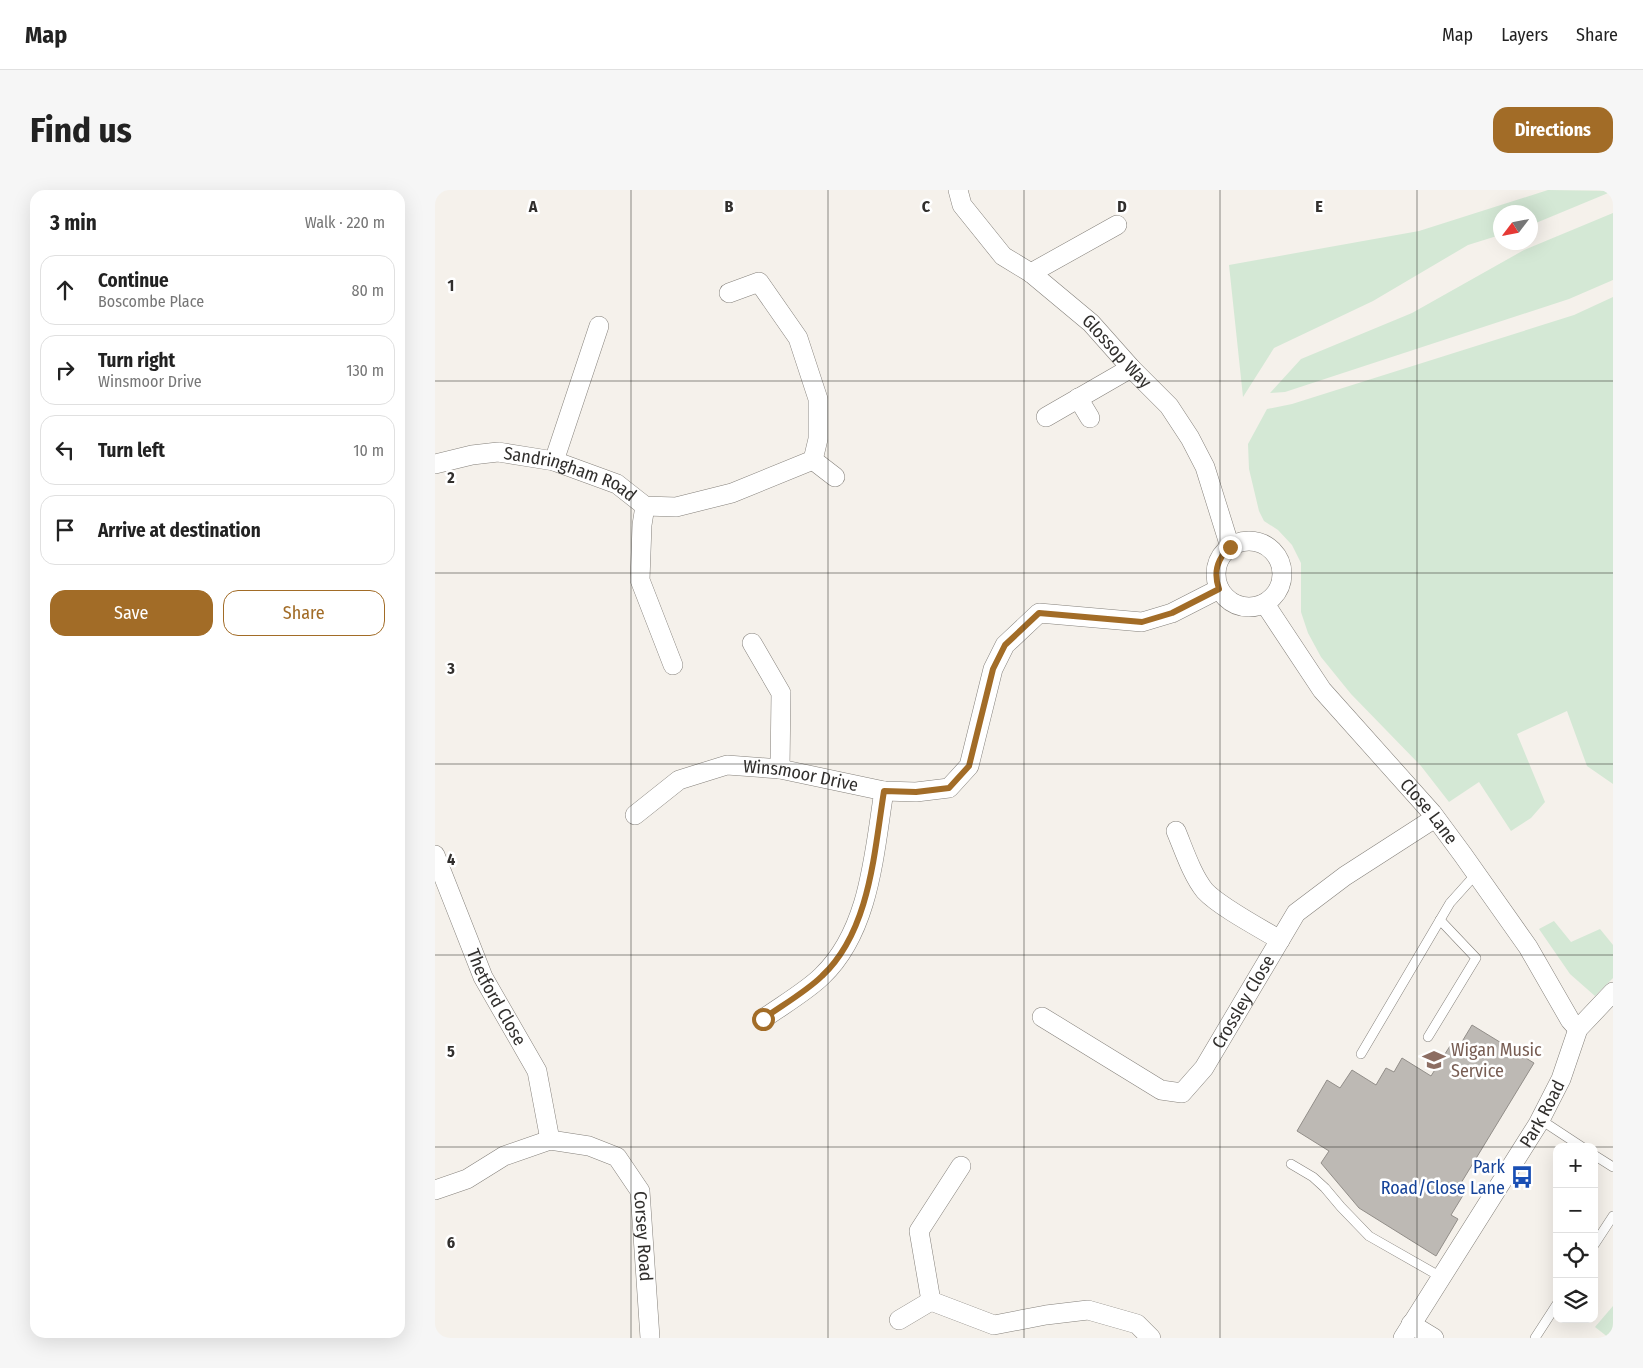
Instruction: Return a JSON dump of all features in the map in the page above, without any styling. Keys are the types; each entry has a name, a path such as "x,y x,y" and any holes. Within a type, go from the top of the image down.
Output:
{"street":[{"name":"Glossop Way","path":"958,190 963,205 1003,256 1031,273 1091,322 1131,368 1169,406 1190,438 1205,467 1230,547"},
{"path":"1031,273 1117,224"},
{"path":"729,293 759,282 798,338 818,399 818,438 813,460 835,477"},
{"path":"554,461 599,326"},
{"path":"1046,417 1131,368"},
{"path":"1078,398 1090,418"},
{"name":"Sandringham Road","path":"435,464 472,455 498,452 554,461 617,484 645,506 676,507 732,493 813,460"},
{"path":"645,506 642,525 641,580 673,665"},
{"path":"1239,542 1259,542 1277,556 1282,566 1283,576 1280,587 1274,597 1265,604 1255,607 1234,604 1219,589 1216,580 1218,562 1223,553 1239,542"},
{"name":"Winsmoor Drive","path":"635,816 679,780 727,766 780,769 884,791 916,792 949,788 969,766 993,669 1005,645 1039,613 1142,622 1172,613 1219,589"},
{"name":"Close Lane","path":"1265,604 1322,690 1435,818 1528,947 1570,1020 1578,1029"},
{"path":"752,642 781,693 780,769"},
{"path":"763,1019 822,977 846,949 868,892 884,791"},
{"name":"Crossley Close","path":"1042,1017 1161,1090 1182,1093 1204,1068 1296,913 1345,876 1435,818"},
{"path":"1176,832 1205,891 1225,906 1280,940"},
{"name":"Thetford Close","path":"435,856 483,977 537,1071 550,1140"},
{"name":"Park Road","path":"1407,1331 1541,1120 1561,1079 1578,1029 1613,992"},
{"name":"Corsey Road","path":"435,1190 467,1179 504,1156 550,1140 589,1146 617,1158 640,1191 650,1338"},
{"path":"931,1301 919,1231 961,1166"},
{"path":"899,1320 931,1301"},
{"path":"931,1301 994,1325 1045,1315 1088,1310 1137,1324 1151,1338"},
{"path":"1407,1331 1434,1338"}],"lane":[{"path":"1361,1054 1450,903 1476,874"},
{"path":"1427,1037 1476,958 1440,920"},
{"path":"1541,1120 1576,1143"},
{"path":"1598,1158 1613,1167"},
{"path":"1291,1164 1325,1188 1369,1236 1441,1277"},
{"path":"1598,1239 1613,1216"},
{"path":"1535,1338 1553,1310"}],"green space":[{"path":"1548,190 1613,191 1538,222 1538,205 1501,205"},
{"path":"1493,207 1493,237 1468,245 1373,301 1274,348 1243,397 1229,265 1419,231"},
{"path":"1613,213 1613,280 1569,299 1285,392 1270,393 1301,359 1412,313 1524,250 1538,250 1538,244"},
{"path":"1613,297 1613,784 1587,766 1567,711 1517,734 1545,802 1531,818 1511,831 1479,782 1449,802 1421,766 1351,694 1321,657 1308,633 1301,612 1301,563 1292,545 1278,530 1264,521 1259,511 1249,469 1248,444 1267,409 1292,404 1574,315"},
{"path":"1554,921 1571,942 1600,929 1613,945 1613,978 1595,996 1570,974 1539,929"},
{"path":"1613,1306 1613,1338 1609,1338 1595,1327"}],"building":[{"path":"1472,1025 1534,1063 1458,1188 1465,1192 1451,1215 1458,1219 1436,1256 1359,1208 1321,1163 1329,1151 1297,1131 1327,1080 1340,1088 1352,1070 1376,1085 1386,1068 1394,1072 1402,1058 1431,1076 1450,1046 1457,1050"}],"place":[{"name":"Wigan Music Service","path":"1434,1060"},
{"name":"Park Road/Close Lane","path":"1522,1177"}],"route":[{"path":"763,1019 822,977 846,949 868,892 884,791 916,792 949,788 969,766 993,669 1005,645 1039,613 1142,622 1172,613 1219,589 1216,580 1218,562 1223,553 1230,547"}]}
